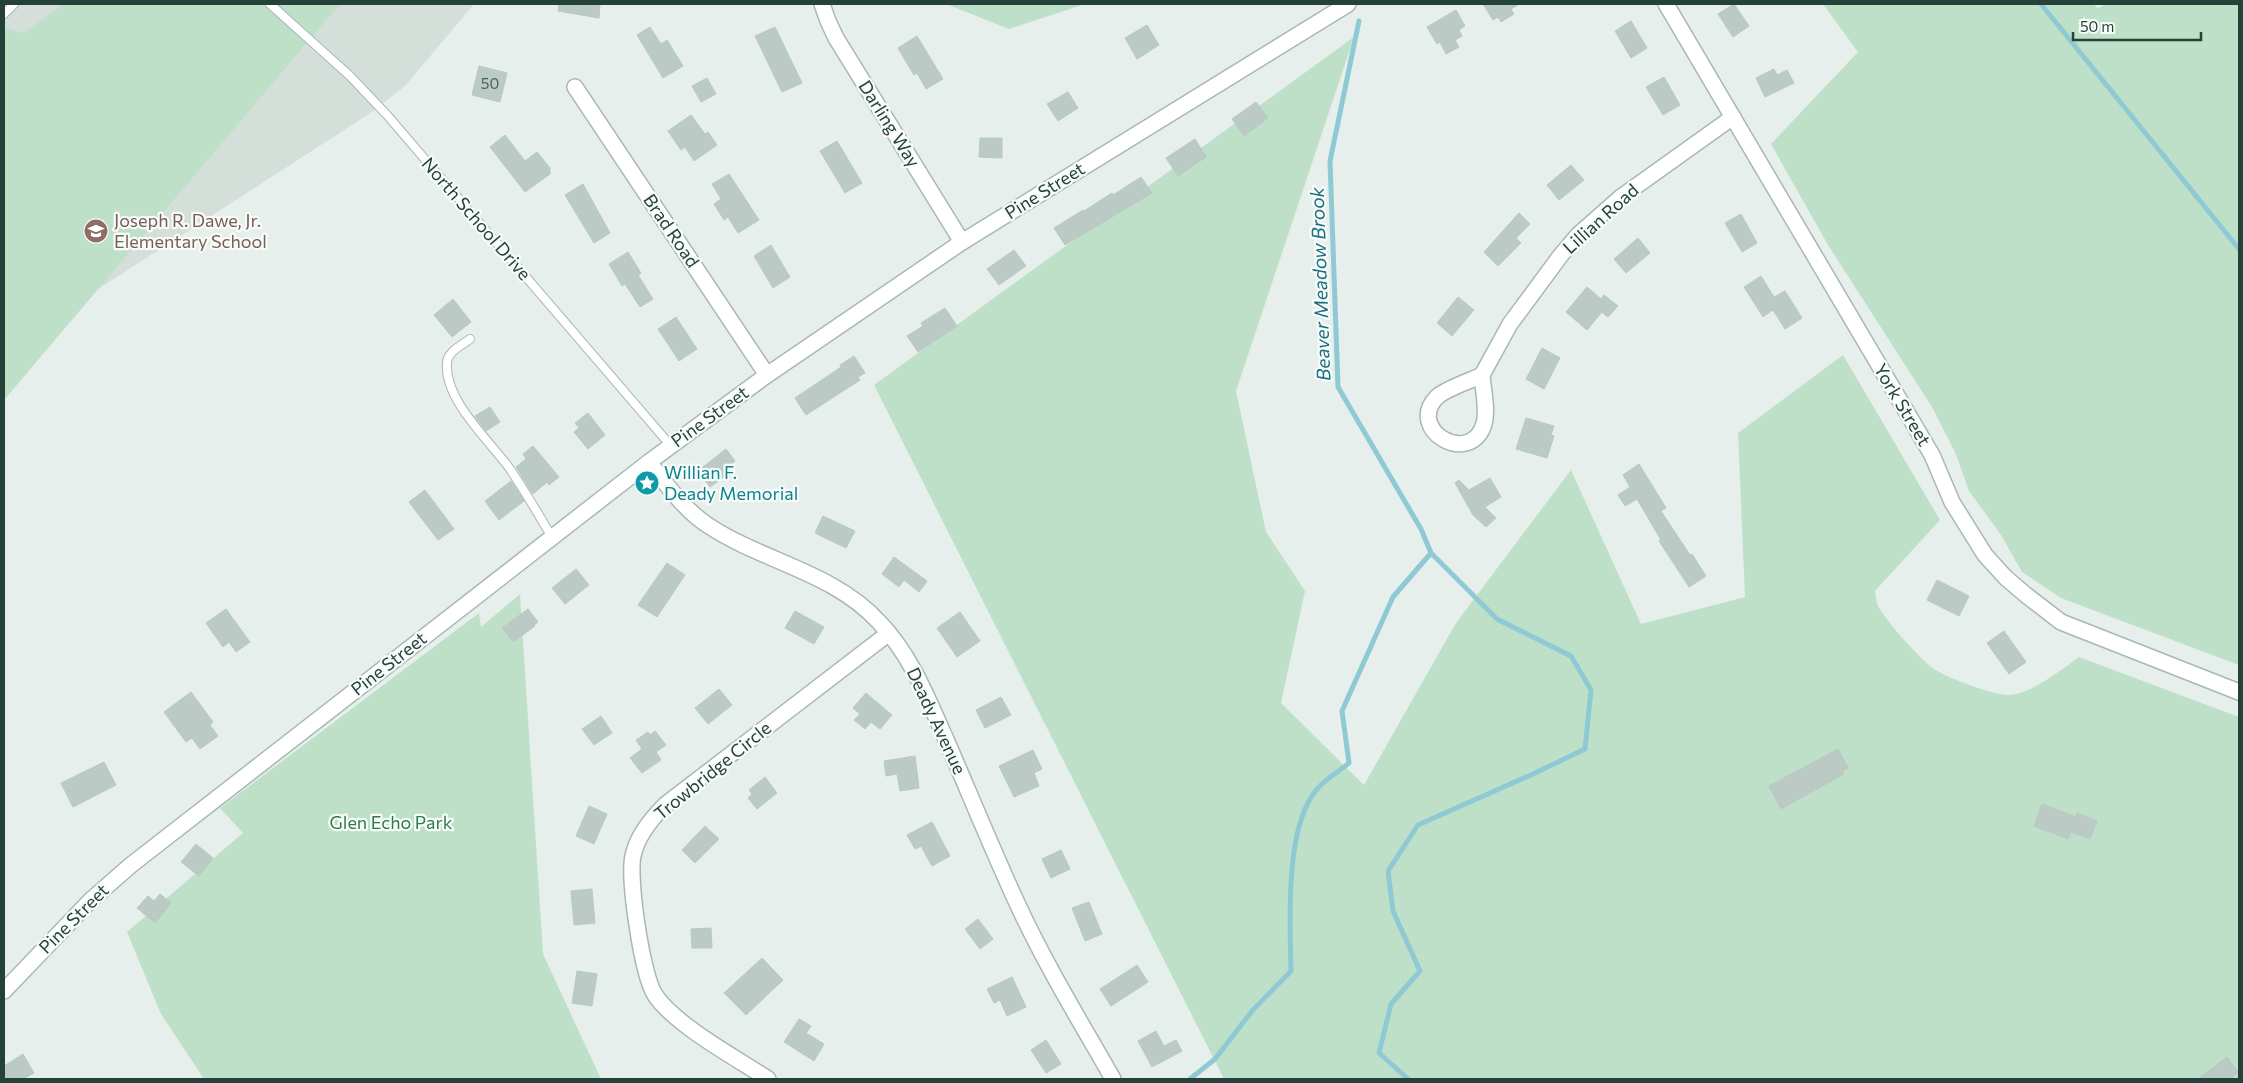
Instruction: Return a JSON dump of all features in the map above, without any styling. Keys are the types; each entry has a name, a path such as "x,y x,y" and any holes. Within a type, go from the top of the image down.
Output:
{"street":[{"name":"Darling Way","path":"822,4 836,38 962,242"},
{"name":"Pine Street","path":"4,991 92,900 131,865 649,462 767,375 962,242 1348,4"},
{"name":"York Street","path":"1666,4 1932,455 1952,502 1985,555 2006,578 2062,622 2239,692"},
{"name":"Brad Road","path":"575,87 767,375"},
{"name":"Lillian Road","path":"1482,375 1510,324 1578,235 1621,197 1733,117"},
{"path":"1482,375 1485,417 1483,426 1470,440 1461,444 1442,440 1430,424 1431,405 1436,397 1444,391 1465,384 1482,375"},
{"name":"Deady Avenue","path":"649,462 692,514 707,525 736,542 828,582 865,609 889,633 910,664 928,700 1021,911 1057,982 1113,1079"},
{"name":"Trowbridge Circle","path":"768,1079 680,1021 655,995 644,967 631,879 633,855 648,824 665,805 889,633"}],"lane":[{"path":"4,14 14,4"},
{"name":"North School Drive","path":"270,4 350,76 387,115 671,446"},
{"path":"470,339 450,354 447,361 450,383 464,411 510,470 552,537"}],"shaded area":[{"name":"Joseph R. Dawe, Jr. Elementary School","path":"4,4 474,4 405,86 372,112 4,350"}],"green space":[{"name":"Joseph R. Dawe, Jr. Elementary School","path":"64,4 340,4 4,400 4,28 23,33"},
{"path":"946,4 1085,4 1009,29"},
{"path":"1823,4 2093,4 2098,8 2106,4 2239,4 2239,665 2061,598 2022,572 2001,535 1969,491 1955,452 1932,407 1828,245 1771,144 1858,52"},
{"path":"1354,37 1236,391 1266,532 1305,591 1281,703 1364,785 1456,623 1571,470 1641,624 1745,597 1738,433 1843,355 1940,520 1875,591 1877,604 1882,613 1922,659 1937,671 1952,678 1983,690 2009,695 2026,691 2036,686 2079,657 2239,717 2239,1079 1224,1079 874,385"},
{"name":"Glen Echo Park","path":"520,594 543,954 601,1079 204,1079 161,1014 127,932 243,833 220,808 479,613 481,627"}],"building":[{"path":"559,4 600,4 599,18 558,11"},
{"path":"1483,4 1519,4 1511,9 1514,14 1501,22 1498,17 1493,20"},
{"path":"1734,4 1749,26 1733,37 1718,14"},
{"path":"1456,10 1465,26 1459,30 1462,36 1455,40 1459,47 1446,54 1440,42 1437,44 1427,27"},
{"path":"1631,21 1647,48 1631,58 1615,31"},
{"path":"1147,25 1159,45 1137,59 1125,38"},
{"path":"650,27 661,44 667,40 683,66 663,78 637,35"},
{"path":"775,27 802,83 782,92 755,36"},
{"path":"917,36 943,79 926,89 917,73 914,75 898,48"},
{"path":"479,66 507,73 500,102 472,95"},
{"path":"1774,69 1777,75 1787,70 1794,83 1765,97 1756,78"},
{"path":"1664,77 1680,105 1663,115 1646,87"},
{"path":"707,78 716,94 701,102 692,86"},
{"path":"1068,92 1078,108 1058,121 1047,104"},
{"path":"1256,102 1268,118 1244,136 1232,119"},
{"path":"691,115 705,134 708,132 717,145 694,161 685,147 681,150 668,131"},
{"path":"505,135 525,161 537,152 550,168 550,174 525,192 490,147"},
{"path":"980,138 1002,138 1002,158 979,157"},
{"path":"1195,139 1206,157 1178,176 1166,158"},
{"path":"837,141 862,183 845,193 820,151"},
{"path":"1571,165 1584,180 1559,200 1547,185"},
{"path":"729,174 759,220 738,233 728,217 724,220 714,204 721,199 712,184"},
{"path":"1141,177 1152,193 1065,245 1054,228"},
{"path":"583,184 610,233 594,243 565,195"},
{"path":"1519,213 1530,224 1516,238 1521,243 1498,266 1484,252"},
{"path":"1741,214 1757,243 1742,252 1725,223"},
{"path":"1638,238 1650,253 1626,273 1614,259"},
{"path":"771,245 790,277 773,288 754,256"},
{"path":"1014,250 1026,266 999,285 987,269"},
{"path":"628,252 641,273 638,275 653,299 640,307 625,284 622,286 609,264"},
{"path":"1761,276 1774,297 1785,291 1802,318 1785,329 1773,310 1763,317 1744,287"},
{"path":"1587,287 1601,299 1604,295 1618,306 1608,317 1602,312 1587,330 1566,312"},
{"path":"1458,297 1474,310 1452,336 1437,323"},
{"path":"453,299 471,322 452,337 434,315"},
{"path":"945,308 957,326 918,352 907,336 923,326 921,323"},
{"path":"676,317 697,349 679,361 658,329"},
{"path":"1542,348 1560,358 1544,389 1526,379"},
{"path":"854,356 865,373 858,377 860,380 806,415 795,398"},
{"path":"490,407 500,422 486,431 475,416"},
{"path":"588,413 605,435 588,449 574,432 579,428 575,423"},
{"path":"1526,418 1554,426 1551,435 1554,436 1547,458 1516,449"},
{"path":"533,446 559,477 549,485 547,482 533,494 516,467 526,459 523,454"},
{"path":"726,449 735,461 727,467 730,472 710,487 698,471"},
{"path":"1639,464 1666,508 1661,511 1706,576 1689,587 1659,541 1661,540 1637,499 1625,506 1618,495 1630,487 1623,475"},
{"path":"1490,478 1501,497 1485,507 1496,518 1486,527 1473,515 1455,483 1459,480 1469,490"},
{"path":"511,481 524,501 499,520 485,501"},
{"path":"425,490 454,529 438,540 409,502"},
{"path":"823,516 855,531 846,548 815,533"},
{"path":"894,557 927,581 919,592 904,580 899,587 882,574"},
{"path":"667,563 685,575 657,617 638,605"},
{"path":"576,569 589,585 565,604 552,588"},
{"path":"1937,580 1969,596 1959,616 1927,600"},
{"path":"226,609 250,642 236,652 229,642 223,647 206,623"},
{"path":"528,609 538,622 513,642 502,628"},
{"path":"795,611 824,627 814,644 785,628"},
{"path":"960,612 980,641 957,657 937,628"},
{"path":"2004,631 2026,662 2009,674 1987,643"},
{"path":"719,689 732,705 708,724 695,708"},
{"path":"191,692 213,722 210,725 218,736 200,749 192,738 186,742 164,712"},
{"path":"866,693 892,715 880,729 871,722 865,729 854,720 860,714 853,708"},
{"path":"1001,697 1011,715 985,728 976,710"},
{"path":"601,716 612,733 594,745 582,729"},
{"path":"655,731 666,745 656,752 661,760 642,773 630,758 642,749 636,740 648,732 650,735"},
{"path":"1838,749 1848,768 1842,771 1844,774 1781,809 1769,786"},
{"path":"1033,750 1042,769 1034,773 1039,786 1014,797 999,766"},
{"path":"915,756 919,788 900,791 897,774 886,776 884,761"},
{"path":"104,762 116,785 73,807 61,783"},
{"path":"765,777 777,793 757,809 748,798 752,794 749,790"},
{"path":"2042,804 2076,817 2077,813 2097,821 2090,839 2071,832 2068,839 2034,826"},
{"path":"589,806 607,814 594,844 576,836"},
{"path":"932,822 950,856 932,866 921,846 915,849 907,835"},
{"path":"705,826 719,839 695,863 682,850"},
{"path":"196,844 213,858 199,876 181,862"},
{"path":"1061,850 1070,869 1051,878 1042,859"},
{"path":"592,889 595,923 574,925 571,891"},
{"path":"160,894 171,903 155,923 137,908 148,896 154,901"},
{"path":"1089,902 1102,934 1085,941 1072,908"},
{"path":"978,919 993,939 980,949 965,929"},
{"path":"711,928 712,948 692,948 691,929"},
{"path":"762,958 783,980 746,1015 724,993"},
{"path":"1137,965 1148,982 1111,1006 1100,989"},
{"path":"577,971 597,974 592,1006 572,1003"},
{"path":"1012,977 1026,1007 1007,1016 1000,1000 994,1003 987,989"},
{"path":"799,1019 811,1026 806,1033 824,1044 814,1061 784,1042"},
{"path":"1156,1031 1164,1046 1176,1040 1182,1051 1152,1067 1138,1041"},
{"path":"1046,1040 1061,1064 1046,1073 1031,1050"},
{"path":"23,1054 34,1073 23,1079 4,1079 4,1066"},
{"path":"2227,1057 2238,1072 2230,1079 2198,1079"}],"waterway":[{"path":"2041,4 2239,249"},
{"name":"Beaver Meadow Brook","path":"1359,21 1330,161 1338,387 1421,529 1431,553 1497,619 1571,656 1591,690 1585,749 1418,825 1388,871 1393,911 1420,971 1391,1004 1379,1053 1408,1079"},
{"path":"1190,1079 1215,1059 1252,1011 1291,971 1290,901 1294,848 1300,824 1308,803 1319,787 1349,763 1342,711 1393,597 1431,553"}],"place":[{"name":"Joseph R. Dawe, Jr. Elementary School","path":"96,231"},
{"name":"Willian F. Deady Memorial","path":"647,483"}]}
